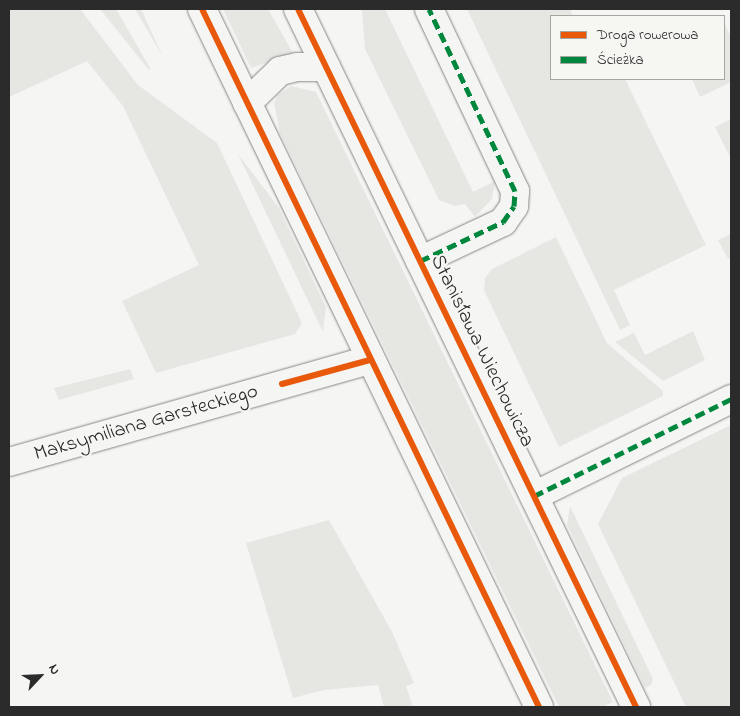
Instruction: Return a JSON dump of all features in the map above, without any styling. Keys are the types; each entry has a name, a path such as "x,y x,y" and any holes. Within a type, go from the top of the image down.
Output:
{"street":[{"path":"202,9 539,707"},
{"name":"Stanisława Wiechowicza","path":"298,9 636,707"},
{"path":"420,261 503,222 514,206 511,178 429,9"},
{"path":"248,103 280,71 292,67 326,67"},
{"name":"Maksymiliana Garsteckiego","path":"9,462 370,360"},
{"path":"534,496 731,400"}],"shaded area":[{"path":"9,9 80,9 138,85 217,143 302,323 295,334 156,373 122,301 199,265 123,106 87,61 9,97"},
{"path":"100,9 116,9 150,68 149,70"},
{"path":"135,9 141,9 163,57"},
{"path":"223,9 268,9 293,53 251,68"},
{"path":"362,9 385,9 473,192 495,181 492,199 475,217 465,204 455,206 439,200 365,49"},
{"path":"467,9 570,9 573,15 550,15 550,80 625,80 706,245 614,290 630,325 620,330"},
{"path":"725,24 731,37 731,82 700,97 692,80 725,80"},
{"path":"291,86 316,92 613,702 602,707 559,707 280,133 274,103 278,95"},
{"path":"731,119 731,159 715,127"},
{"path":"238,154 279,208 326,307 323,332"},
{"path":"731,234 731,257 728,259 718,240"},
{"path":"556,237 607,343 663,391 663,396 559,447 484,290 485,278 492,269"},
{"path":"693,331 705,360 663,381 615,342 634,333 645,355"},
{"path":"130,369 134,379 59,400 54,388"},
{"path":"731,425 731,707 686,707 598,524 622,478"},
{"path":"570,506 653,679 651,685 645,688 567,525"},
{"path":"329,520 392,632 414,683 406,686 413,707 384,707 378,685 324,690 293,698 246,543"}],"marked path":[{"path":"420,261 503,222 514,206 515,191 429,9"},
{"path":"534,496 731,399"}],"cycle path":[{"path":"202,9 539,707"},
{"path":"298,9 636,707"},
{"path":"282,384 370,360"}]}
